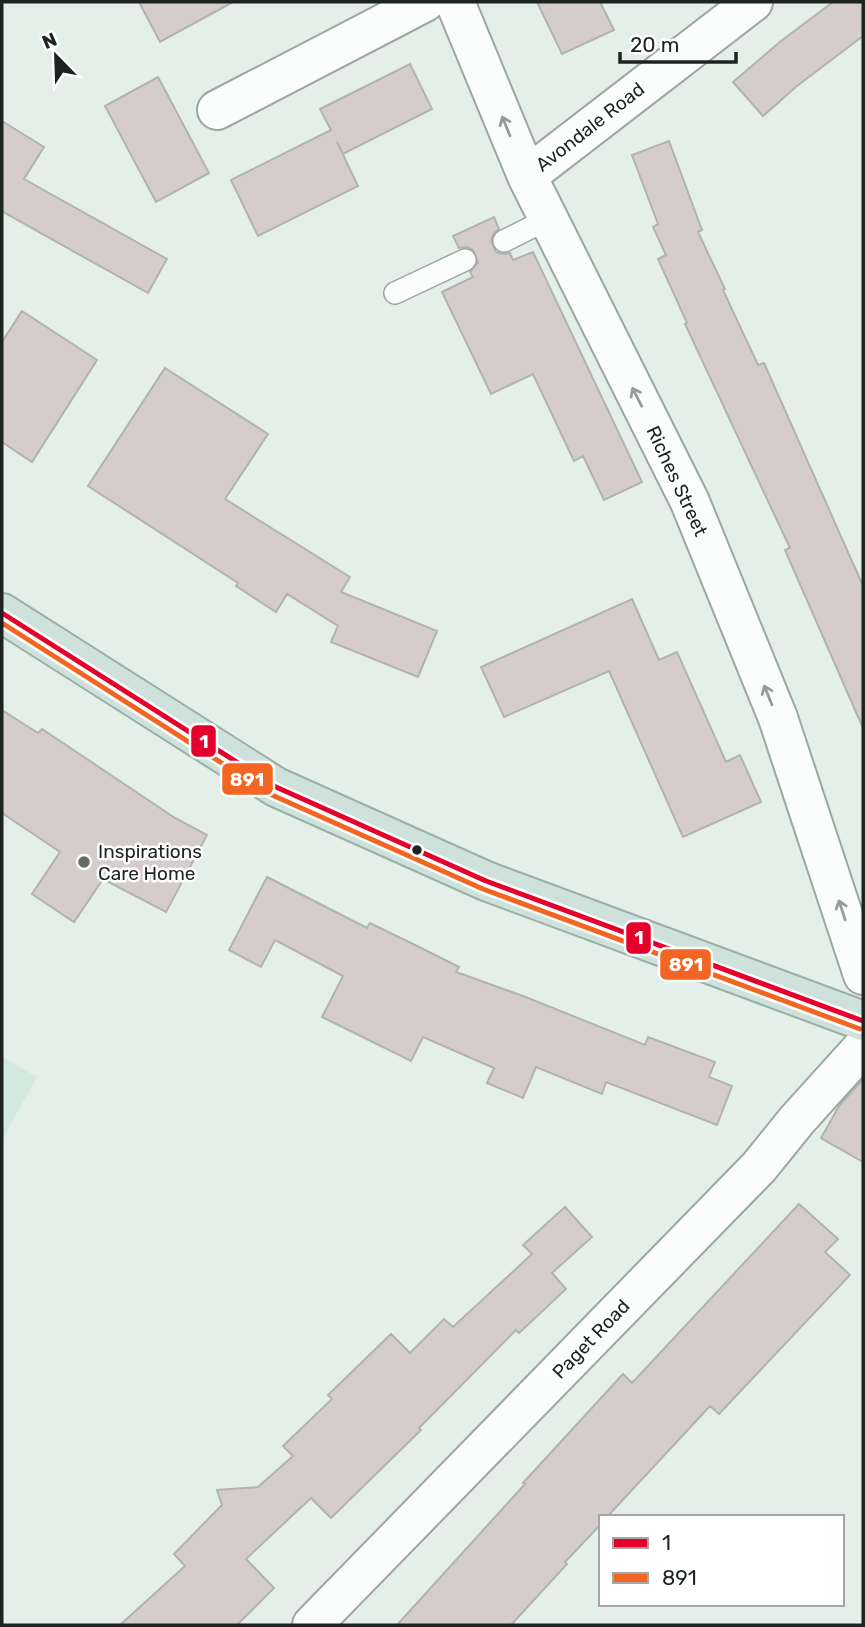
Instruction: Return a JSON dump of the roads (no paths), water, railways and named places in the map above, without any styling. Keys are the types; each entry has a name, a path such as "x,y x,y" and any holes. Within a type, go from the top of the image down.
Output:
{"highway":[{"path":"2,613 276,787 486,881 863,1021"}],"street":[{"path":"217,110 425,2"},
{"name":"Riches Street","path":"455,2 527,176 690,502 778,718 863,975"},
{"name":"Avondale Road","path":"527,176 753,2"},
{"name":"Paget Road","path":"312,1625 759,1167 863,1047"}],"lane":[{"path":"504,241 548,219"},
{"path":"395,293 465,260"}],"place":[{"name":"Inspirations Care Home","path":"84,862"}]}
